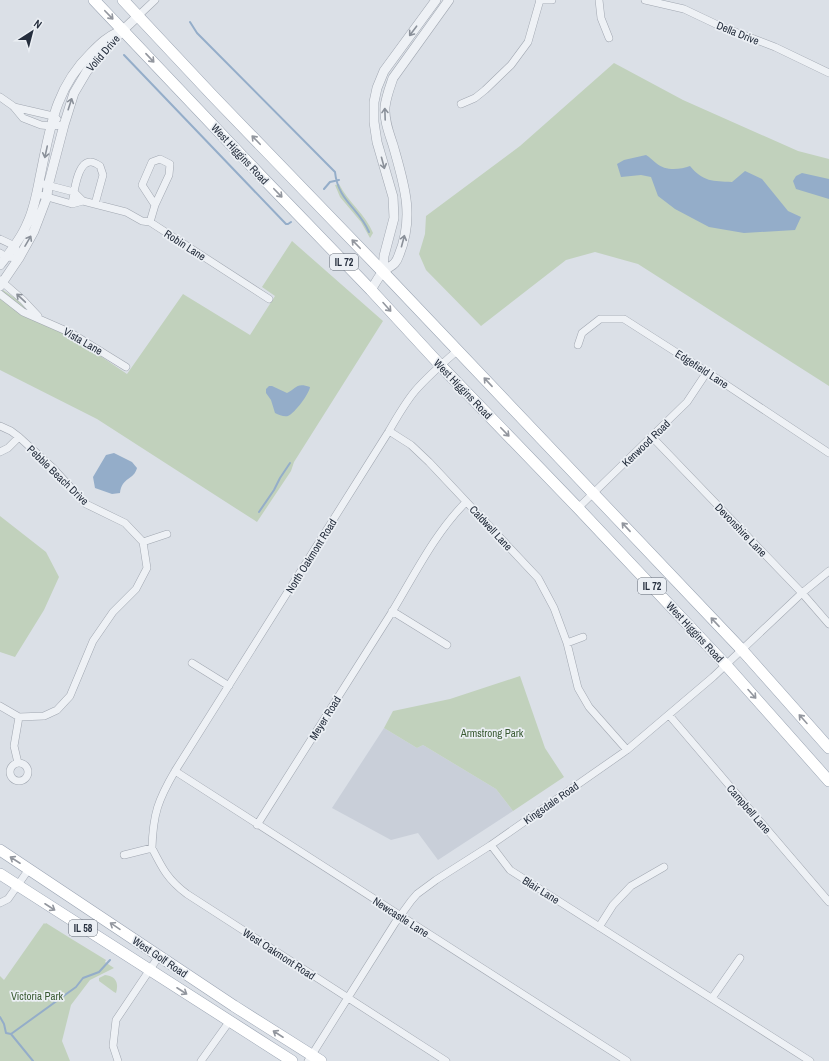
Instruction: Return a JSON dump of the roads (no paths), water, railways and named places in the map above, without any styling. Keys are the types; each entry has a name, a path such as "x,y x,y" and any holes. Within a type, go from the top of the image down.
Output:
{"main road":[{"name":"West Higgins Road","path":"94,0 371,290 440,366 578,508 726,665 829,781"},
{"name":"West Higgins Road","path":"123,0 212,95 458,350 742,650 829,748"},
{"name":"West Golf Road","path":"0,850 313,1059"},
{"name":"West Golf Road","path":"0,874 292,1061"}],"street":[{"path":"123,30 155,0"},
{"path":"383,272 384,256 394,218 393,197 377,142 374,122 374,102 377,88 384,71 436,0"},
{"path":"371,290 383,272 394,265 399,255 406,231 408,208 403,179 386,121 385,107 389,89 393,78 449,0"},
{"path":"461,104 475,98 486,90 511,65 528,42 539,0 552,0"},
{"path":"599,0 601,18 609,38"},
{"name":"Della Drive","path":"645,0 684,9 722,27 775,47 829,73"},
{"name":"Volid Drive","path":"1,283 19,258 34,231 47,197 44,185 51,126 53,116 64,89 75,71 87,57 109,36 123,30"},
{"name":"Volid Drive","path":"2,258 15,246 27,224 37,194 44,185 74,93 87,71 123,30"},
{"path":"0,97 13,106 23,118 41,125 64,125"},
{"path":"13,106 53,116 64,125"},
{"path":"150,222 155,205 169,175 170,164 160,160 152,162 142,185 155,205"},
{"path":"37,194 72,204 81,167 86,162 92,162 100,166 103,175 95,204"},
{"path":"44,185 74,192 83,201"},
{"name":"Robin Lane","path":"72,204 83,201 126,212 142,221 150,222 269,299"},
{"path":"0,239 15,246 19,258 2,258"},
{"name":"Vista Lane","path":"1,283 23,300 40,318"},
{"name":"Vista Lane","path":"0,294 23,312 40,318 71,333 126,367"},
{"name":"Edgefield Lane","path":"578,345 582,333 600,319 624,319 829,453"},
{"name":"North Oakmont Road","path":"152,848 152,825 163,792 390,431 398,414 414,392 458,350"},
{"name":"Kenwood Road","path":"578,508 687,402 707,372"},
{"name":"Pebble Beach Drive","path":"0,426 12,431 19,437 53,468 86,504 125,523 143,542"},
{"name":"Caldwell Lane","path":"390,431 411,445 429,462 538,578 554,608 567,643 578,688 589,707 628,750"},
{"name":"Pebble Beach Drive","path":"0,452 8,448 19,437"},
{"name":"Devonshire Lane","path":"652,437 802,593 829,624"},
{"name":"Meyer Road","path":"257,825 429,550 453,515 466,502"},
{"path":"0,706 19,717 44,716 57,710 70,696 93,641 113,612 136,589 147,568 143,542 167,534"},
{"name":"Kingsdale Road","path":"313,1059 347,998 400,916 411,901 423,889 450,870 491,845 628,750 669,716 726,665 802,593 829,571"},
{"path":"392,611 447,645"},
{"path":"567,643 583,637"},
{"path":"192,663 229,686"},
{"name":"Campbell Lane","path":"669,716 829,902"},
{"path":"18,763 14,746 19,717"},
{"name":"Newcastle Lane","path":"176,771 257,825 627,1061"},
{"name":"Blair Lane","path":"491,845 510,870 810,1061"},
{"path":"124,855 152,848"},
{"name":"West Oakmont Road","path":"152,848 163,870 179,888 187,894 446,1061"},
{"path":"599,927 613,905 631,886 664,867"},
{"path":"0,903 8,899 29,869"},
{"path":"118,1061 113,1046 116,1020 159,956"},
{"path":"712,998 740,958"},
{"path":"201,1061 229,1022"}],"water":[{"path":"646,155 660,166 668,169 677,169 690,166 699,175 714,181 732,182 745,171 762,179 788,211 801,217 795,230 744,233 709,227 675,209 658,196 651,177 641,175 621,177 617,164 624,160"},
{"path":"802,173 829,179 829,199 796,189 793,181 796,176"},
{"path":"302,385 310,387 298,407 291,414 285,416 275,413 271,400 266,393 266,389 269,386 287,393"},
{"path":"114,453 132,462 137,468 133,475 125,481 120,493 112,494 95,488 93,477 106,455"}],"waterway":[{"path":"190,22 197,33 335,172 340,190 365,224 369,232"},
{"path":"124,55 286,224 291,222"},
{"path":"324,189 330,182 339,180"},
{"path":"259,512 290,463"},
{"path":"11,1034 76,987 83,978 99,972 110,960"},
{"path":"0,1017 4,1024 6,1033 11,1034 33,1061"}],"park label":[{"name":"Armstrong Park","path":"492,733"},
{"name":"Victoria Park","path":"37,996"}]}
